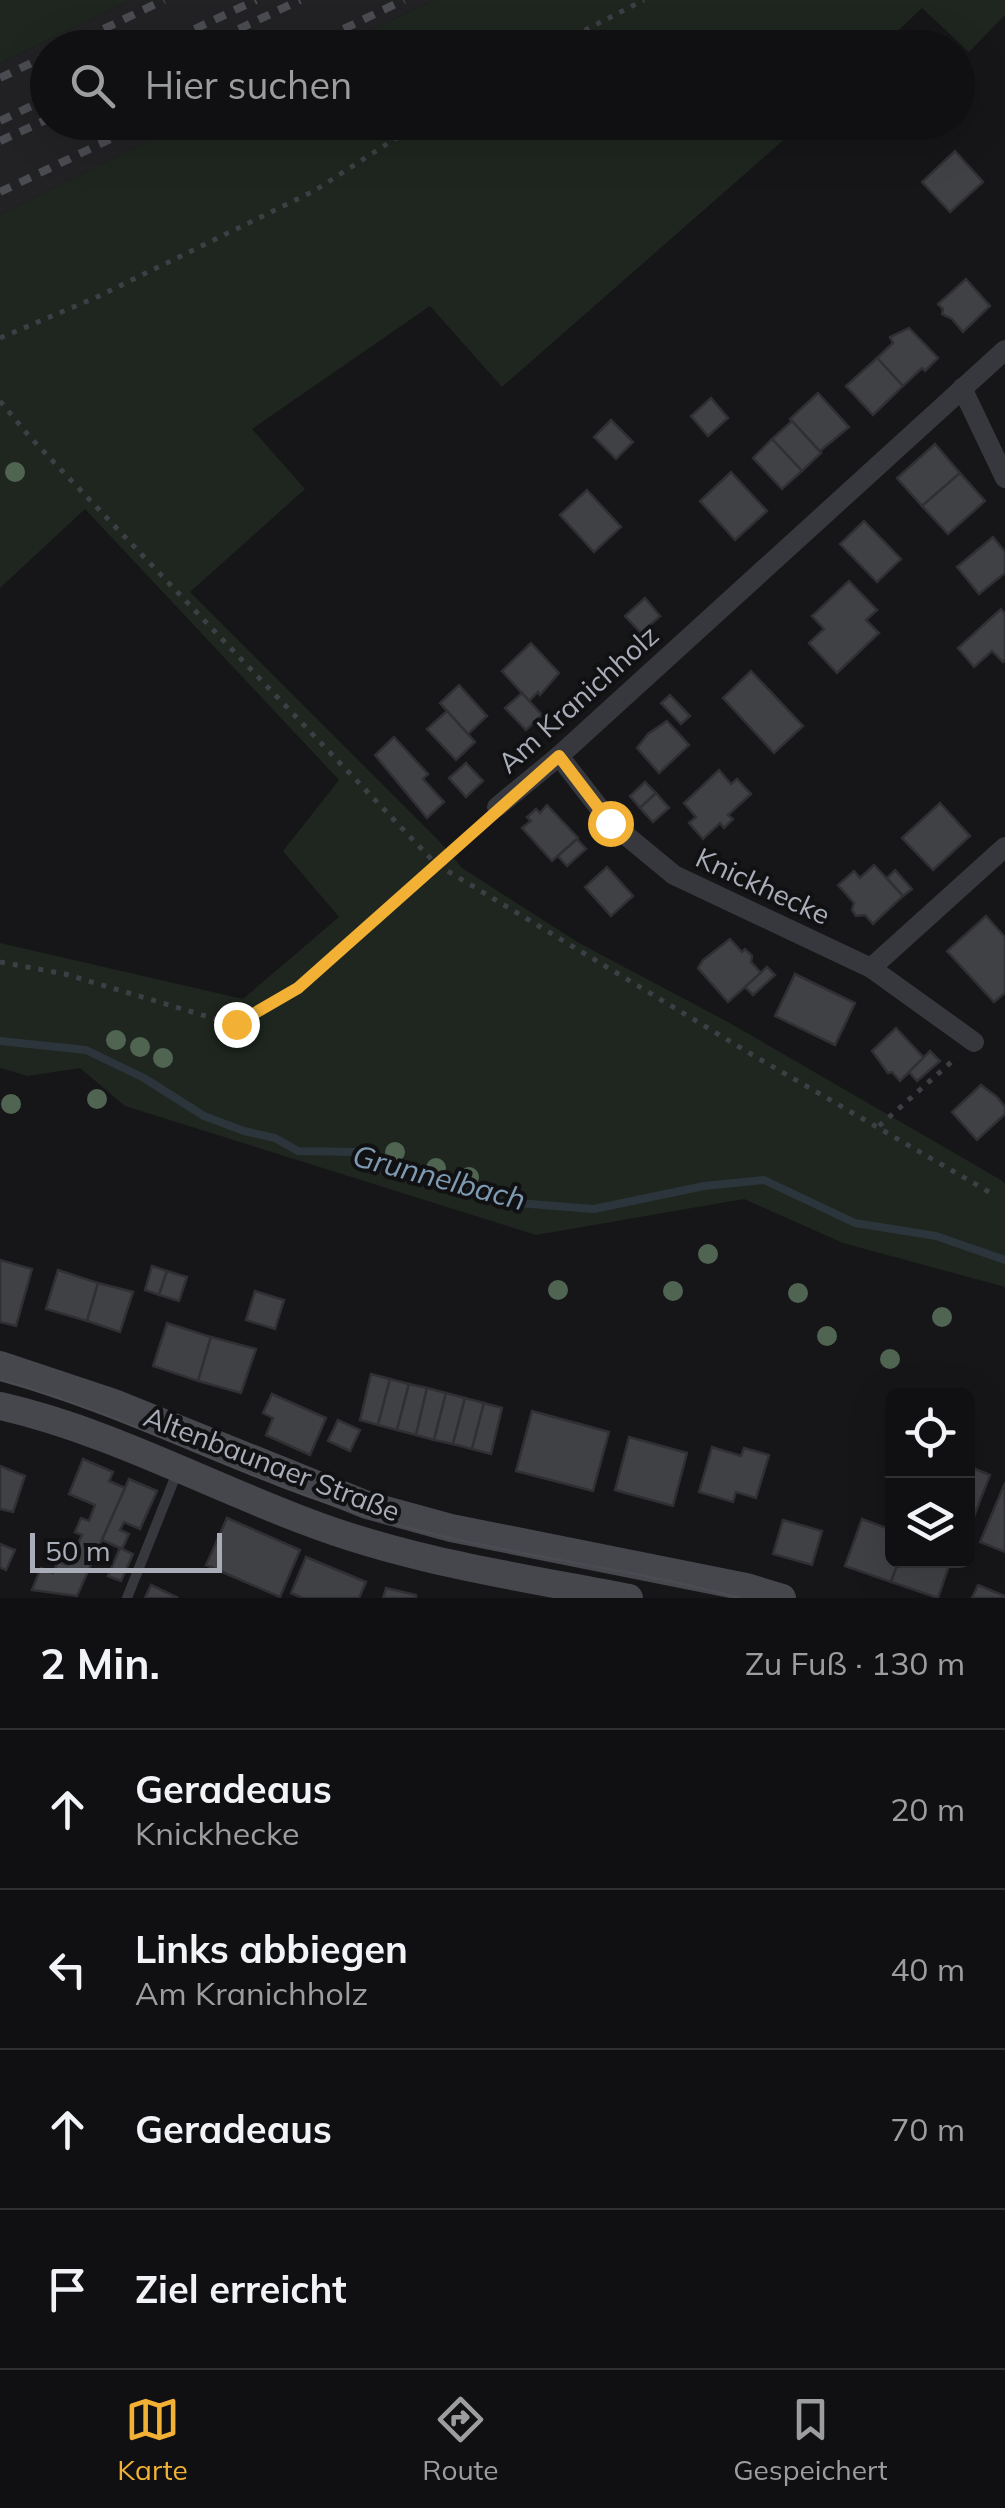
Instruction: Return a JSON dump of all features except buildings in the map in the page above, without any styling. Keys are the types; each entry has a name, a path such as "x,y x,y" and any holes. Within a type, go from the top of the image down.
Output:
{"main road":[{"name":"Altenbaunaer Straße","path":"0,1365 114,1403 367,1505 451,1528 746,1587 782,1598"},
{"name":"Altenbaunaer Straße","path":"0,1406 110,1440 308,1523 423,1557 630,1598"}],"street":[{"name":"Am Kranichholz","path":"498,807 1005,350"},
{"path":"962,388 1005,478"},
{"name":"Knickhecke","path":"559,756 610,823 674,875 871,968 974,1042"},
{"path":"871,968 1005,847"}],"lane":[{"path":"127,1598 178,1469"}],"path":[{"path":"585,30 644,0"},
{"path":"0,338 97,297 314,191 393,140"},
{"path":"0,402 436,864 989,1192"},
{"name":"Am Kranichholz","path":"0,962 66,974 236,1024 298,988 498,807"},
{"path":"879,1127 974,1042"}],"shaded area":[{"path":"0,0 131,0 69,30 30,30 30,49 0,63"},
{"path":"131,0 434,0 371,30 69,30"},
{"path":"434,0 1005,0 1005,15 975,46 975,30 946,30 922,8 899,30 371,30"},
{"path":"30,49 30,140 150,140 0,215 0,63"},
{"path":"150,140 784,140 502,387 430,306 252,429 305,489 190,592 462,868 579,943 728,1022 1001,1180 1005,1184 1005,1287 843,1243 744,1199 536,1235 125,1106 80,1068 28,1076 0,1068 0,943 243,999 339,917 283,851 339,780 85,509 0,588 0,215"}],"waterway":[{"name":"Grunnelbach","path":"0,1041 86,1050 144,1078 204,1116 275,1138 298,1151 356,1152 409,1176 504,1202 594,1209 704,1186 764,1180 855,1223 936,1236 1005,1260"}],"tram line":[{"path":"0,1380 94,1411 370,1517 462,1541 740,1598"}],"railway":[{"path":"102,30 164,0"},
{"path":"193,30 256,0"},
{"path":"237,30 300,0"},
{"path":"342,30 404,0"},
{"path":"0,78 30,64"},
{"path":"0,121 30,107"},
{"path":"0,141 30,127"},
{"path":"0,192 108,140"}],"route":[{"path":"236,1024 298,988 559,756 610,823"}]}
